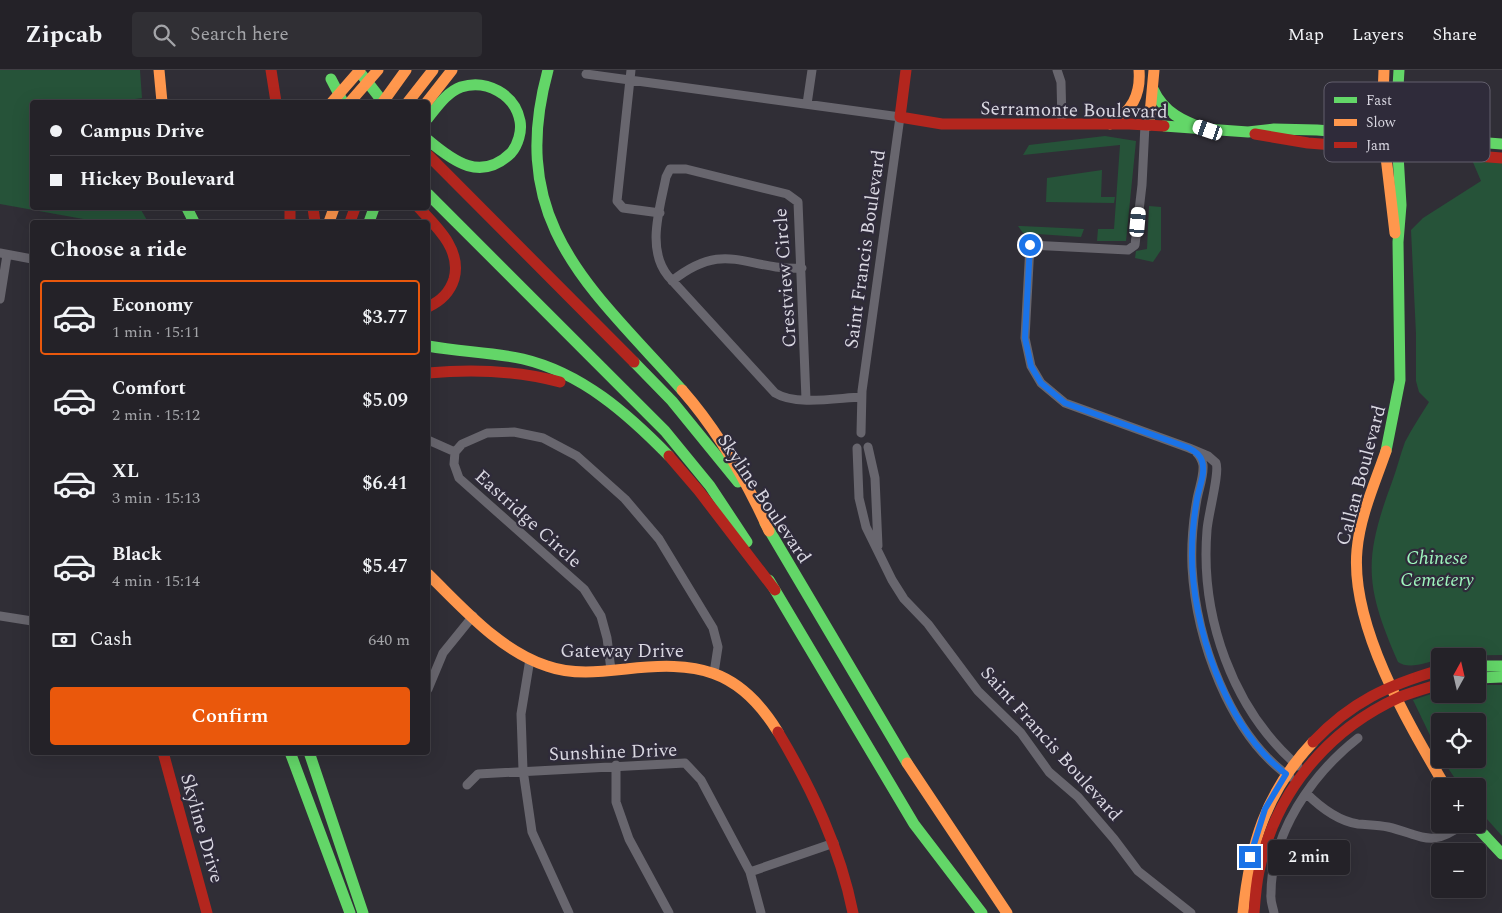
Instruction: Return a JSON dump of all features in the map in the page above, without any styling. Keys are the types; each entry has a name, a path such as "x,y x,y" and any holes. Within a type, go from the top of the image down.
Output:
{"main road":[{"path":"159,70 162,100"},
{"path":"271,70 276,100"},
{"path":"334,100 360,70 381,100"},
{"path":"351,100 378,70"},
{"path":"384,100 406,70"},
{"path":"410,100 433,70"},
{"path":"429,100 452,70"},
{"path":"548,70 539,109 537,150 544,198 560,242 588,287 684,392 718,436 735,461 770,531"},
{"name":"Saint Francis Boulevard","path":"900,116 906,70"},
{"path":"1110,124 1128,113 1136,103 1140,85 1140,70"},
{"path":"1140,70 1144,92 1145,125"},
{"path":"1145,125 1153,90 1154,70"},
{"path":"328,74 348,100"},
{"path":"328,74 342,100"},
{"path":"430,116 456,90 474,83 488,84 500,88 510,96 519,111 521,124 518,141 508,156 496,164 481,167 466,165 430,149"},
{"path":"1153,90 1158,102 1166,112 1178,119 1208,130"},
{"name":"Serramonte Boulevard","path":"900,116 942,124 1062,123 1145,125 1248,132 1274,129 1324,131"},
{"name":"Serramonte Boulevard","path":"1248,132 1273,139 1324,143"},
{"name":"Skyline Boulevard","path":"430,149 684,414 724,462 770,531 910,767 1007,913"},
{"name":"Callan Boulevard","path":"1394,162 1401,211 1398,242 1401,354 1398,398 1388,446 1361,524 1356,561 1358,590 1363,618 1391,685 1420,746 1440,778"},
{"name":"Skyline Boulevard","path":"430,196 665,431 722,504 776,590 914,824 982,913"},
{"path":"421,210 429,220"},
{"path":"430,221 448,242 456,263 454,279 449,290 440,300 430,306"},
{"path":"430,346 514,357 546,366 595,389 635,422 693,485 776,590"},
{"path":"430,373 499,372 547,378 592,395 635,422"},
{"name":"Gateway Drive","path":"430,576 503,644 548,667 573,671 686,666 714,673 741,688 770,718 820,806 847,882 853,913"},
{"path":"1486,666 1502,666"},
{"path":"1254,913 1256,881 1264,848 1277,816 1296,782 1299,767 1343,714 1391,685 1431,673"},
{"path":"1486,678 1502,677"},
{"path":"1243,913 1245,882 1256,832 1269,801 1286,774 1317,754 1342,731 1371,712 1397,698 1431,687"},
{"name":"Skyline Drive","path":"164,755 207,913"},
{"path":"291,755 350,913"},
{"path":"310,755 363,913"},
{"path":"315,755 319,783"},
{"path":"1482,833 1502,854"}],"street":[{"path":"631,70 617,201 623,208 660,214"},
{"path":"807,104 812,70"},
{"path":"1057,70 1061,82 1062,123"},
{"path":"586,74 900,116"},
{"name":"Saint Francis Boulevard","path":"861,432 862,397 900,116"},
{"path":"1145,125 1142,186 1135,245 1128,250 1030,245 1026,345 1031,366 1037,378 1060,401 1189,448 1208,456 1218,466 1208,520 1206,560 1212,610 1221,647 1234,680 1250,710 1276,745 1299,767"},
{"name":"Crestview Circle","path":"806,399 800,207 792,196 686,169 674,168 666,174 656,253 661,267 672,281 771,390 785,398 806,399 862,397"},
{"path":"0,299 4,254 30,259"},
{"path":"672,281 698,264 723,258 742,259 782,268 802,268"},
{"name":"Eastridge Circle","path":"611,670 607,638 601,616 584,589 460,478 454,464 455,452 462,444 487,433 514,432 543,438 578,456 625,499 659,538 714,628 718,647 714,673"},
{"path":"430,441 455,452"},
{"name":"Saint Francis Boulevard","path":"868,447 874,466 876,534 882,560"},
{"name":"Saint Francis Boulevard","path":"857,448 858,482 863,515 871,538 904,599 928,624 978,692 1021,732 1049,772 1078,798 1114,839 1138,871 1191,913"},
{"path":"1189,448 1198,454 1203,465 1194,519 1192,560 1196,602 1205,642 1216,675 1238,717 1264,753 1296,782"},
{"path":"0,616 30,621"},
{"path":"430,683 443,654 473,616"},
{"path":"530,659 521,714 523,770 532,832 569,913"},
{"path":"1274,913 1271,892 1276,859 1289,824 1306,793 1328,765 1358,738"},
{"name":"Sunshine Drive","path":"466,785 478,774 616,765 684,763 702,780 750,872 761,913"},
{"path":"616,765 616,802 629,839 669,913"},
{"path":"1306,793 1327,811 1346,821 1390,827 1412,836 1441,837 1448,833"},
{"path":"750,872 834,843"}],"green space":[{"path":"0,70 140,70 142,98 128,100 30,100 30,209 0,204"},
{"path":"1105,136 1136,141 1126,241 1097,241 1098,229 1114,229 1120,145 1023,155 1029,145"},
{"name":"Chinese Cemetery","path":"1473,162 1502,163 1502,655 1486,655 1486,648 1431,648 1431,662 1419,665 1408,665 1398,662 1379,613 1374,592 1372,553 1376,532 1403,447 1429,402 1419,392 1416,381 1416,334 1411,230 1423,218 1481,181"},
{"path":"1102,170 1101,197 1115,197 1114,203 1046,202 1047,178"},
{"path":"1149,206 1161,207 1161,250 1153,262 1135,258 1136,251 1147,249"},
{"path":"33,210 141,210 147,220 89,220"},
{"path":"1018,226 1084,229 1081,237 1023,233"},
{"path":"1486,685 1502,685 1502,836 1486,818 1486,778 1455,778 1448,768 1486,768 1486,713 1431,713 1431,737 1413,700 1431,694 1431,703 1486,703"}],"traffic: fast":[{"path":"548,70 538,123 538,170 548,211 565,249 588,284 616,318 682,390"},
{"path":"1398,82 1399,70"},
{"path":"362,75 381,100"},
{"path":"331,79 342,100"},
{"path":"430,116 451,92 461,87 480,85 489,87 506,96 517,111 520,121 520,133 511,153 500,162 489,166 468,166 448,155 430,142"},
{"path":"1153,89 1157,97 1175,115 1207,130"},
{"path":"1164,126 1248,132 1274,129 1324,131"},
{"path":"1490,143 1502,144"},
{"path":"1386,451 1400,380 1398,242 1401,205 1398,162"},
{"path":"430,196 665,431 710,486 747,542"},
{"path":"188,210 193,220"},
{"path":"370,220 373,210"},
{"path":"430,346 523,359 545,365 565,374 603,397 637,425 669,456"},
{"path":"634,362 672,401 738,482"},
{"path":"765,523 907,763"},
{"path":"769,580 914,824 982,913"},
{"path":"1486,666 1502,666"},
{"path":"1486,678 1502,677"},
{"path":"291,755 350,913"},
{"path":"310,755 363,913"},
{"path":"1482,833 1502,854"}],"traffic: slow":[{"path":"159,70 162,100"},
{"path":"334,100 360,70"},
{"path":"352,100 378,70"},
{"path":"384,100 406,70"},
{"path":"410,100 433,70"},
{"path":"429,100 452,70"},
{"path":"1110,124 1124,114 1134,102 1137,95 1139,70"},
{"path":"1149,125 1154,70"},
{"path":"1384,70 1384,82"},
{"path":"1387,162 1395,233"},
{"path":"330,220 333,210"},
{"path":"682,390 708,423 731,457 769,531"},
{"path":"1386,451 1361,525 1357,550 1357,579 1372,641 1385,672 1399,703 1440,778"},
{"path":"430,576 468,614 497,639 530,659 556,669 576,672 674,666 714,674 731,682 748,694 778,732"},
{"path":"1243,913 1250,865 1263,821 1283,781 1296,761 1313,742"},
{"path":"907,763 1007,913"}],"traffic: jam":[{"path":"271,70 276,100"},
{"path":"906,70 900,117 942,124 1129,124 1164,126"},
{"path":"1255,134 1324,144"},
{"path":"430,157 634,362"},
{"path":"1490,157 1502,158"},
{"path":"290,210 290,220"},
{"path":"313,210 315,220"},
{"path":"351,220 354,210"},
{"path":"421,210 446,240 451,249 456,268 454,279 447,292 441,299 430,306"},
{"path":"430,373 461,371 511,373 560,382"},
{"path":"669,456 699,491 775,590"},
{"path":"1313,742 1342,716 1371,697 1404,682 1431,673"},
{"path":"1254,913 1258,876 1267,842 1291,790 1308,767 1349,727 1400,697 1431,687"},
{"path":"778,732 802,775 833,842 853,913"},
{"path":"164,755 207,913"}],"route":[{"path":"1030,245 1025,338 1031,366 1045,388 1065,403 1189,448 1201,458 1203,473 1194,519 1192,560 1196,602 1202,631 1216,675 1238,717 1264,753 1286,774 1277,786 1265,809 1256,832 1250,857"}]}
